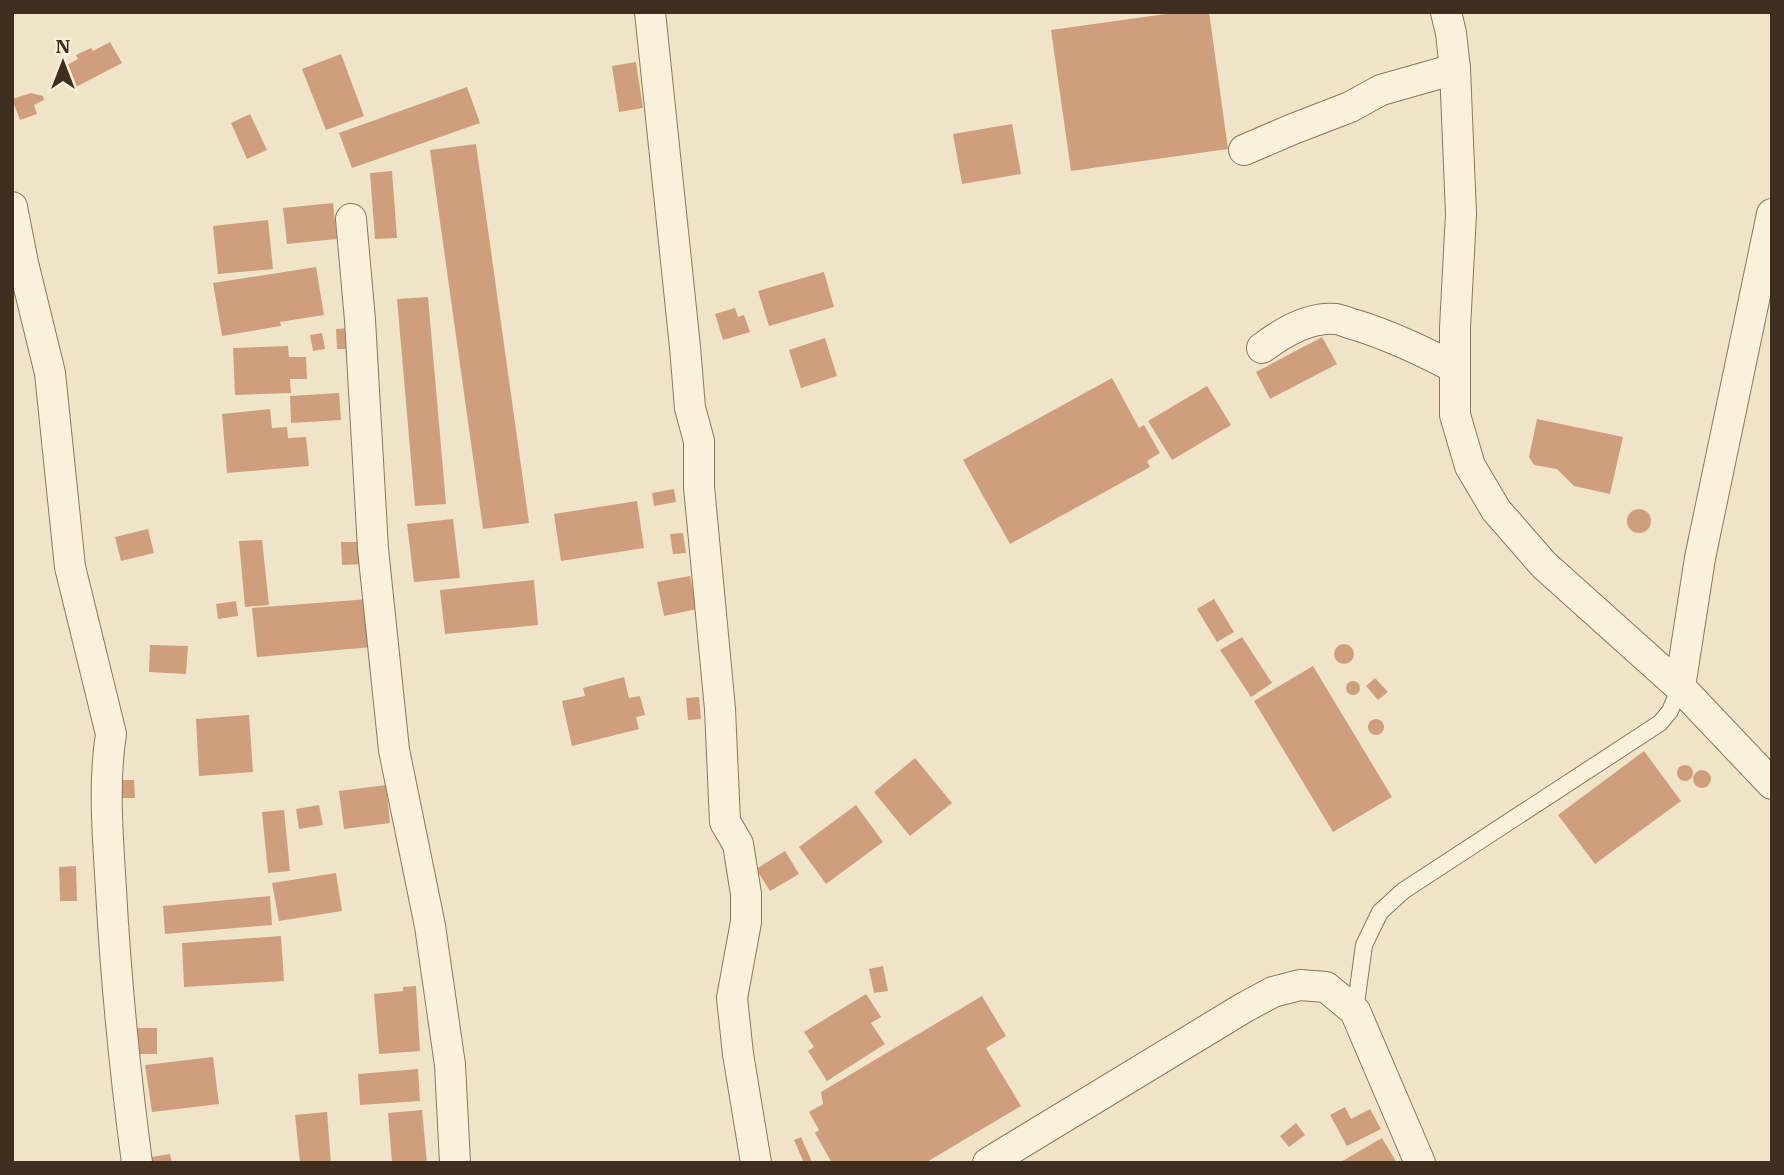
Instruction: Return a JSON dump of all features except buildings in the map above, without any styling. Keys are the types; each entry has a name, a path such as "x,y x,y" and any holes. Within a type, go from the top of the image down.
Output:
{"street":[{"path":"650,12 690,408 699,441 699,487 720,709 724,821 738,844 746,894 746,922 732,998 738,1054 756,1163"},
{"path":"1446,12 1455,68 1461,214 1455,328 1455,415 1470,466 1496,510 1544,565 1680,687 1772,784"},
{"path":"1244,150 1350,107 1381,90 1455,68"},
{"path":"12,207 50,373 70,568 111,734 107,759 108,834 128,1097 137,1163"},
{"path":"1680,687 1700,558 1763,309 1772,215"},
{"path":"351,219 360,320 373,549 394,750 430,926 450,1065 455,1163"},
{"path":"1262,348 1282,333 1311,322 1335,319 1417,347 1455,368"},
{"path":"988,1163 1245,1007 1273,992 1300,985 1326,987 1355,1010 1420,1163"}],"lane":[{"path":"1355,1010 1364,945 1380,912 1403,891 1660,723 1670,711 1680,687"}]}
